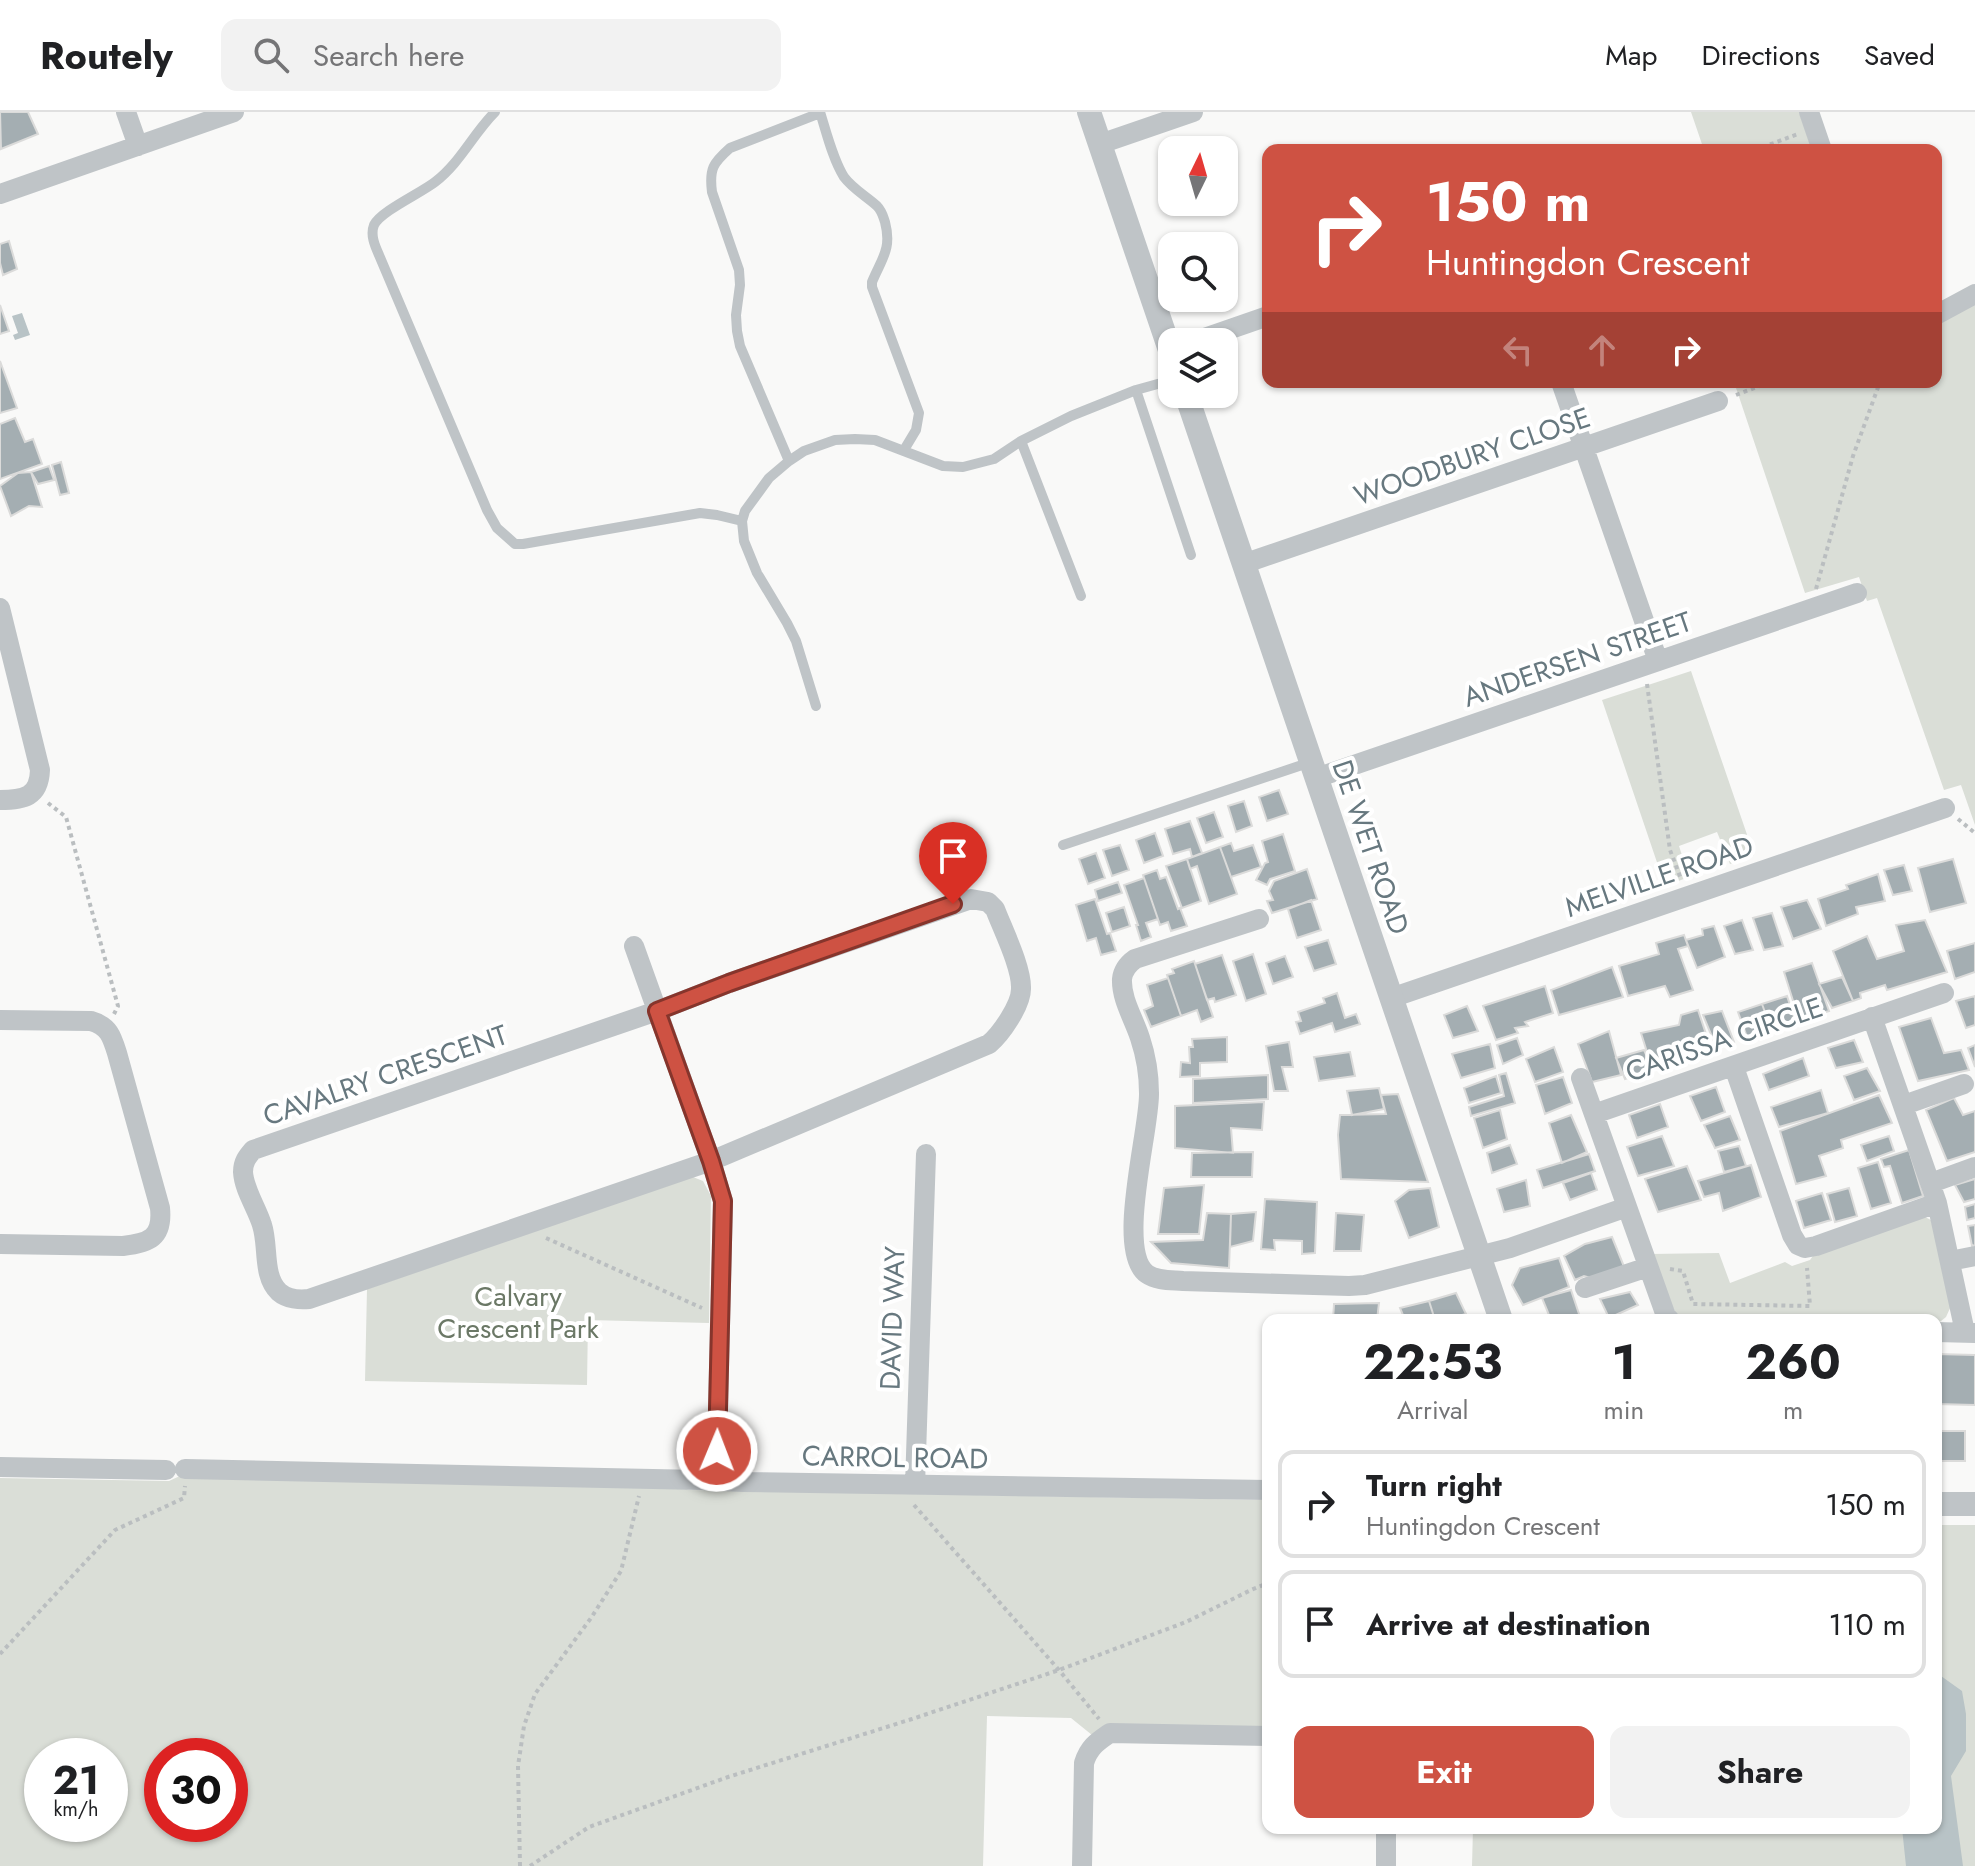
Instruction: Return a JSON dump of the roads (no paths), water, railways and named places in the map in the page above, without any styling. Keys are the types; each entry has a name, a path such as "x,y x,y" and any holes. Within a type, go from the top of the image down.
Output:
{"street":[{"path":"126,112 138,146"},
{"path":"0,194 234,112"},
{"path":"1089,112 1163,328"},
{"path":"1100,144 1193,112"},
{"path":"1812,120 1820,144"},
{"path":"1942,312 1975,294"},
{"path":"1233,328 1262,318"},
{"path":"1563,388 1650,663"},
{"name":"WOODBURY CLOSE","path":"1243,564 1718,401"},
{"name":"DE WET ROAD","path":"1191,408 1499,1314"},
{"name":"ANDERSEN STREET","path":"1313,770 1650,663 1857,593"},
{"path":"0,608 40,770 34,791 21,799 0,800"},
{"name":"MELVILLE ROAD","path":"1391,998 1945,808"},
{"path":"657,1011 971,899 988,902 995,909 1021,980 1021,996 1001,1032 989,1044 711,1161"},
{"path":"1259,919 1150,953 1129,963 1123,973 1123,987 1148,1073 1149,1098 1137,1181 1133,1237 1139,1265 1147,1274 1160,1279 1183,1281 1349,1286 1379,1282 1510,1248 1627,1207"},
{"path":"634,946 723,1201 717,1451 719,1480"},
{"name":"CARISSA CIRCLE","path":"1594,1114 1944,993"},
{"name":"CAVALRY CRESCENT","path":"657,1011 253,1150 243,1167 244,1179 263,1228 269,1271 278,1291 299,1300 309,1299 711,1161"},
{"path":"1872,1017 1931,1183 1970,1333 1942,1332"},
{"path":"0,1020 91,1021 107,1029 117,1053 161,1219 154,1237 143,1244 0,1244"},
{"path":"1734,1067 1798,1245 1811,1247 1937,1203"},
{"path":"1581,1078 1665,1314"},
{"path":"1904,1105 1964,1084"},
{"name":"DAVID WAY","path":"915,1485 926,1154"},
{"path":"1931,1183 1975,1167"},
{"path":"1950,1261 1975,1256"},
{"path":"1585,1288 1648,1267"},
{"name":"CARROL ROAD","path":"0,1467 1262,1490"},
{"path":"1942,1504 1975,1504"},
{"path":"1082,1866 1084,1763 1094,1744 1110,1733 1262,1736"},
{"path":"1386,1834 1386,1866"}],"lane":[{"path":"495,112 449,171 378,219 373,231 379,255 497,528 515,544 523,544 700,513 742,521"},
{"path":"789,461 740,346 736,315 739,270 710,179 711,169 718,158 730,148 820,113 843,175 858,193 882,211 888,233 887,250 872,287 919,413 916,430 904,450"},
{"path":"816,706 796,641 757,573 744,541 742,521 745,511 769,478 804,451 835,440 875,440 935,463 963,467 994,459 1021,441 1071,416 1158,384"},
{"path":"1136,390 1191,555"},
{"path":"1021,441 1081,596"},
{"path":"1063,845 1313,770"}],"park label":[{"name":"Calvary Crescent Park","path":"518,1312"}]}
